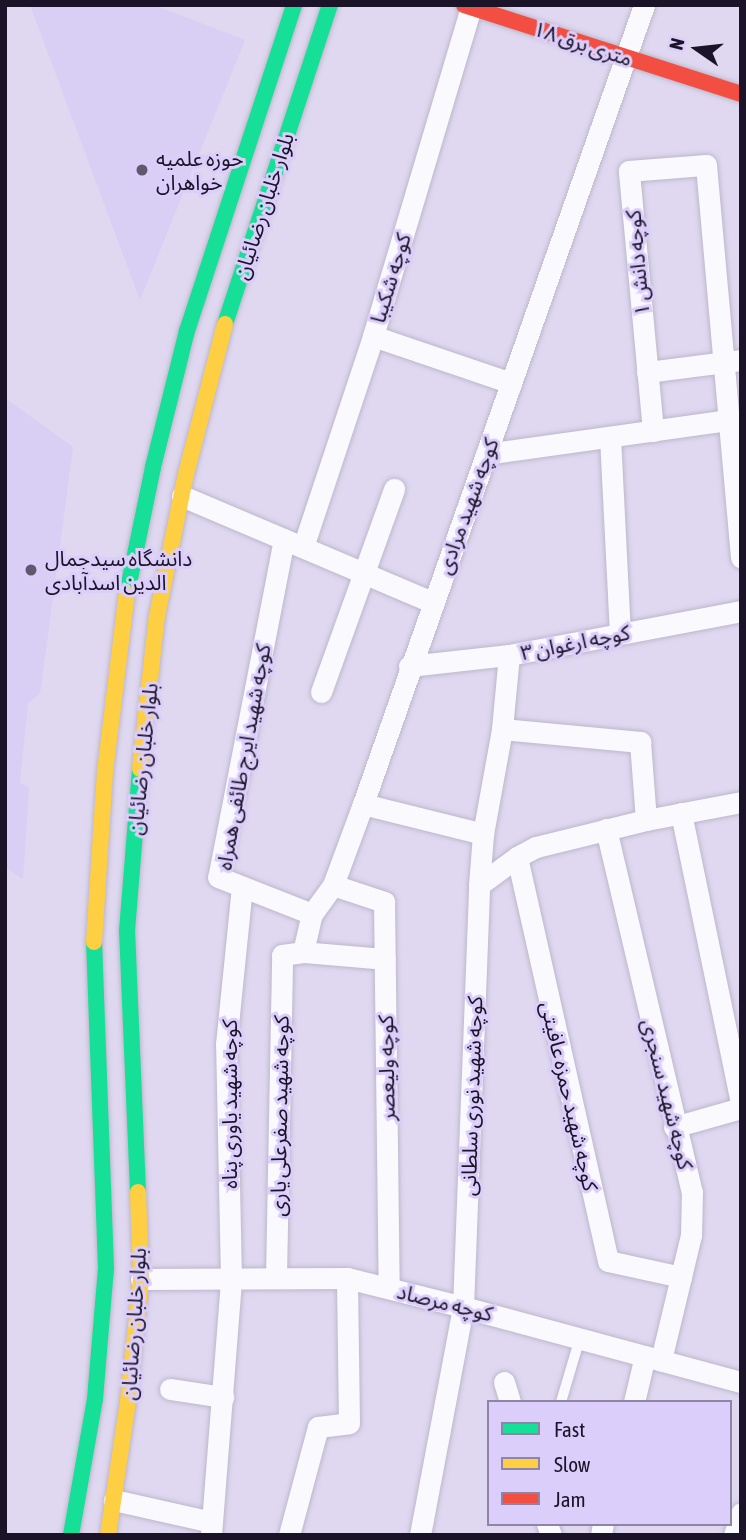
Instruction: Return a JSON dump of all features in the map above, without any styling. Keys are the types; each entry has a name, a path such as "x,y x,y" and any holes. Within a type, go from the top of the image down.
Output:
{"main road":[{"name":"بلوار خلبان رضائیان","path":"71,1535 95,1399 123,1279 93,929 105,771 124,610 153,467 187,331 295,5"},
{"name":"بلوار خلبان رضائیان","path":"108,1535 114,1500 123,1279 127,931 139,774 157,616 182,496 220,340 330,5"},
{"name":"۱۸ متری برق","path":"468,6 741,94"}],"street":[{"name":"کوچه شهید مرادی","path":"292,953 312,914 333,885 644,5"},
{"name":"کوچه شکیبا","path":"294,543 373,336 468,6"},
{"name":"کوچه دانش ۱","path":"653,431 629,170 706,164 732,361"},
{"path":"373,336 511,383"},
{"path":"647,372 732,361 728,420 741,557"},
{"path":"486,454 728,420"},
{"path":"610,437 620,632"},
{"path":"321,692 394,489"},
{"path":"182,496 432,602"},
{"name":"کوچه شهید ایرج طائفی همراه","path":"294,543 218,877 312,914"},
{"name":"کوچه ارغوان ۳","path":"409,666 509,655 741,611"},
{"name":"کوچه شهید نوری سلطانی","path":"420,1535 463,1307 479,885 483,834 502,729 509,655"},
{"path":"502,729 640,742 646,820"},
{"path":"479,885 517,857 536,847 646,820 741,802"},
{"path":"363,804 483,834"},
{"path":"681,813 741,1102"},
{"name":"کوچه شهید سنجری","path":"606,829 674,1126 692,1192 691,1235 681,1277 653,1358 635,1400"},
{"name":"کوچه شهید حمزه عافیتی","path":"517,857 608,1261 681,1277"},
{"name":"کوچه ولیعصر","path":"333,885 384,902 389,1288"},
{"name":"کوچه شهید یاوری پناه","path":"212,1528 231,1279 226,1044 242,887"},
{"path":"292,953 385,959"},
{"name":"کوچه شهید صفرعلی یاری","path":"276,1278 292,953"},
{"path":"674,1126 741,1108"},
{"name":"کوچه مرصاد","path":"123,1279 346,1278 741,1382"},
{"path":"289,1535 318,1427 349,1423 346,1278"},
{"path":"170,1389 223,1397"},
{"path":"114,1500 212,1528"},
{"path":"734,1535 741,1513"}],"lane":[{"path":"562,1400 580,1338"}],"shaded area":[{"name":"حوزه علمیه خواهران","path":"30,5 154,5 245,40 140,300"},
{"name":"دانشگاه سیدجمال الدین اسدآبادی","path":"5,398 73,447 40,694 28,703 20,782 29,788 23,879 5,868"}],"traffic: fast":[{"path":"127,593 153,467 187,331 294,5"},
{"path":"225,324 330,5"},
{"path":"138,1192 127,931 140,769"},
{"path":"71,1535 95,1399 106,1268 94,942"}],"traffic: slow":[{"path":"140,769 157,616 186,474 225,324"},
{"path":"94,942 105,771 127,593"},
{"path":"108,1535 128,1401 141,1279 138,1192"}],"traffic: jam":[{"path":"464,5 741,94"}],"place":[{"name":"حوزه علمیه خواهران","path":"142,170"},
{"name":"دانشگاه سیدجمال الدین اسدآبادی","path":"31,570"}]}
